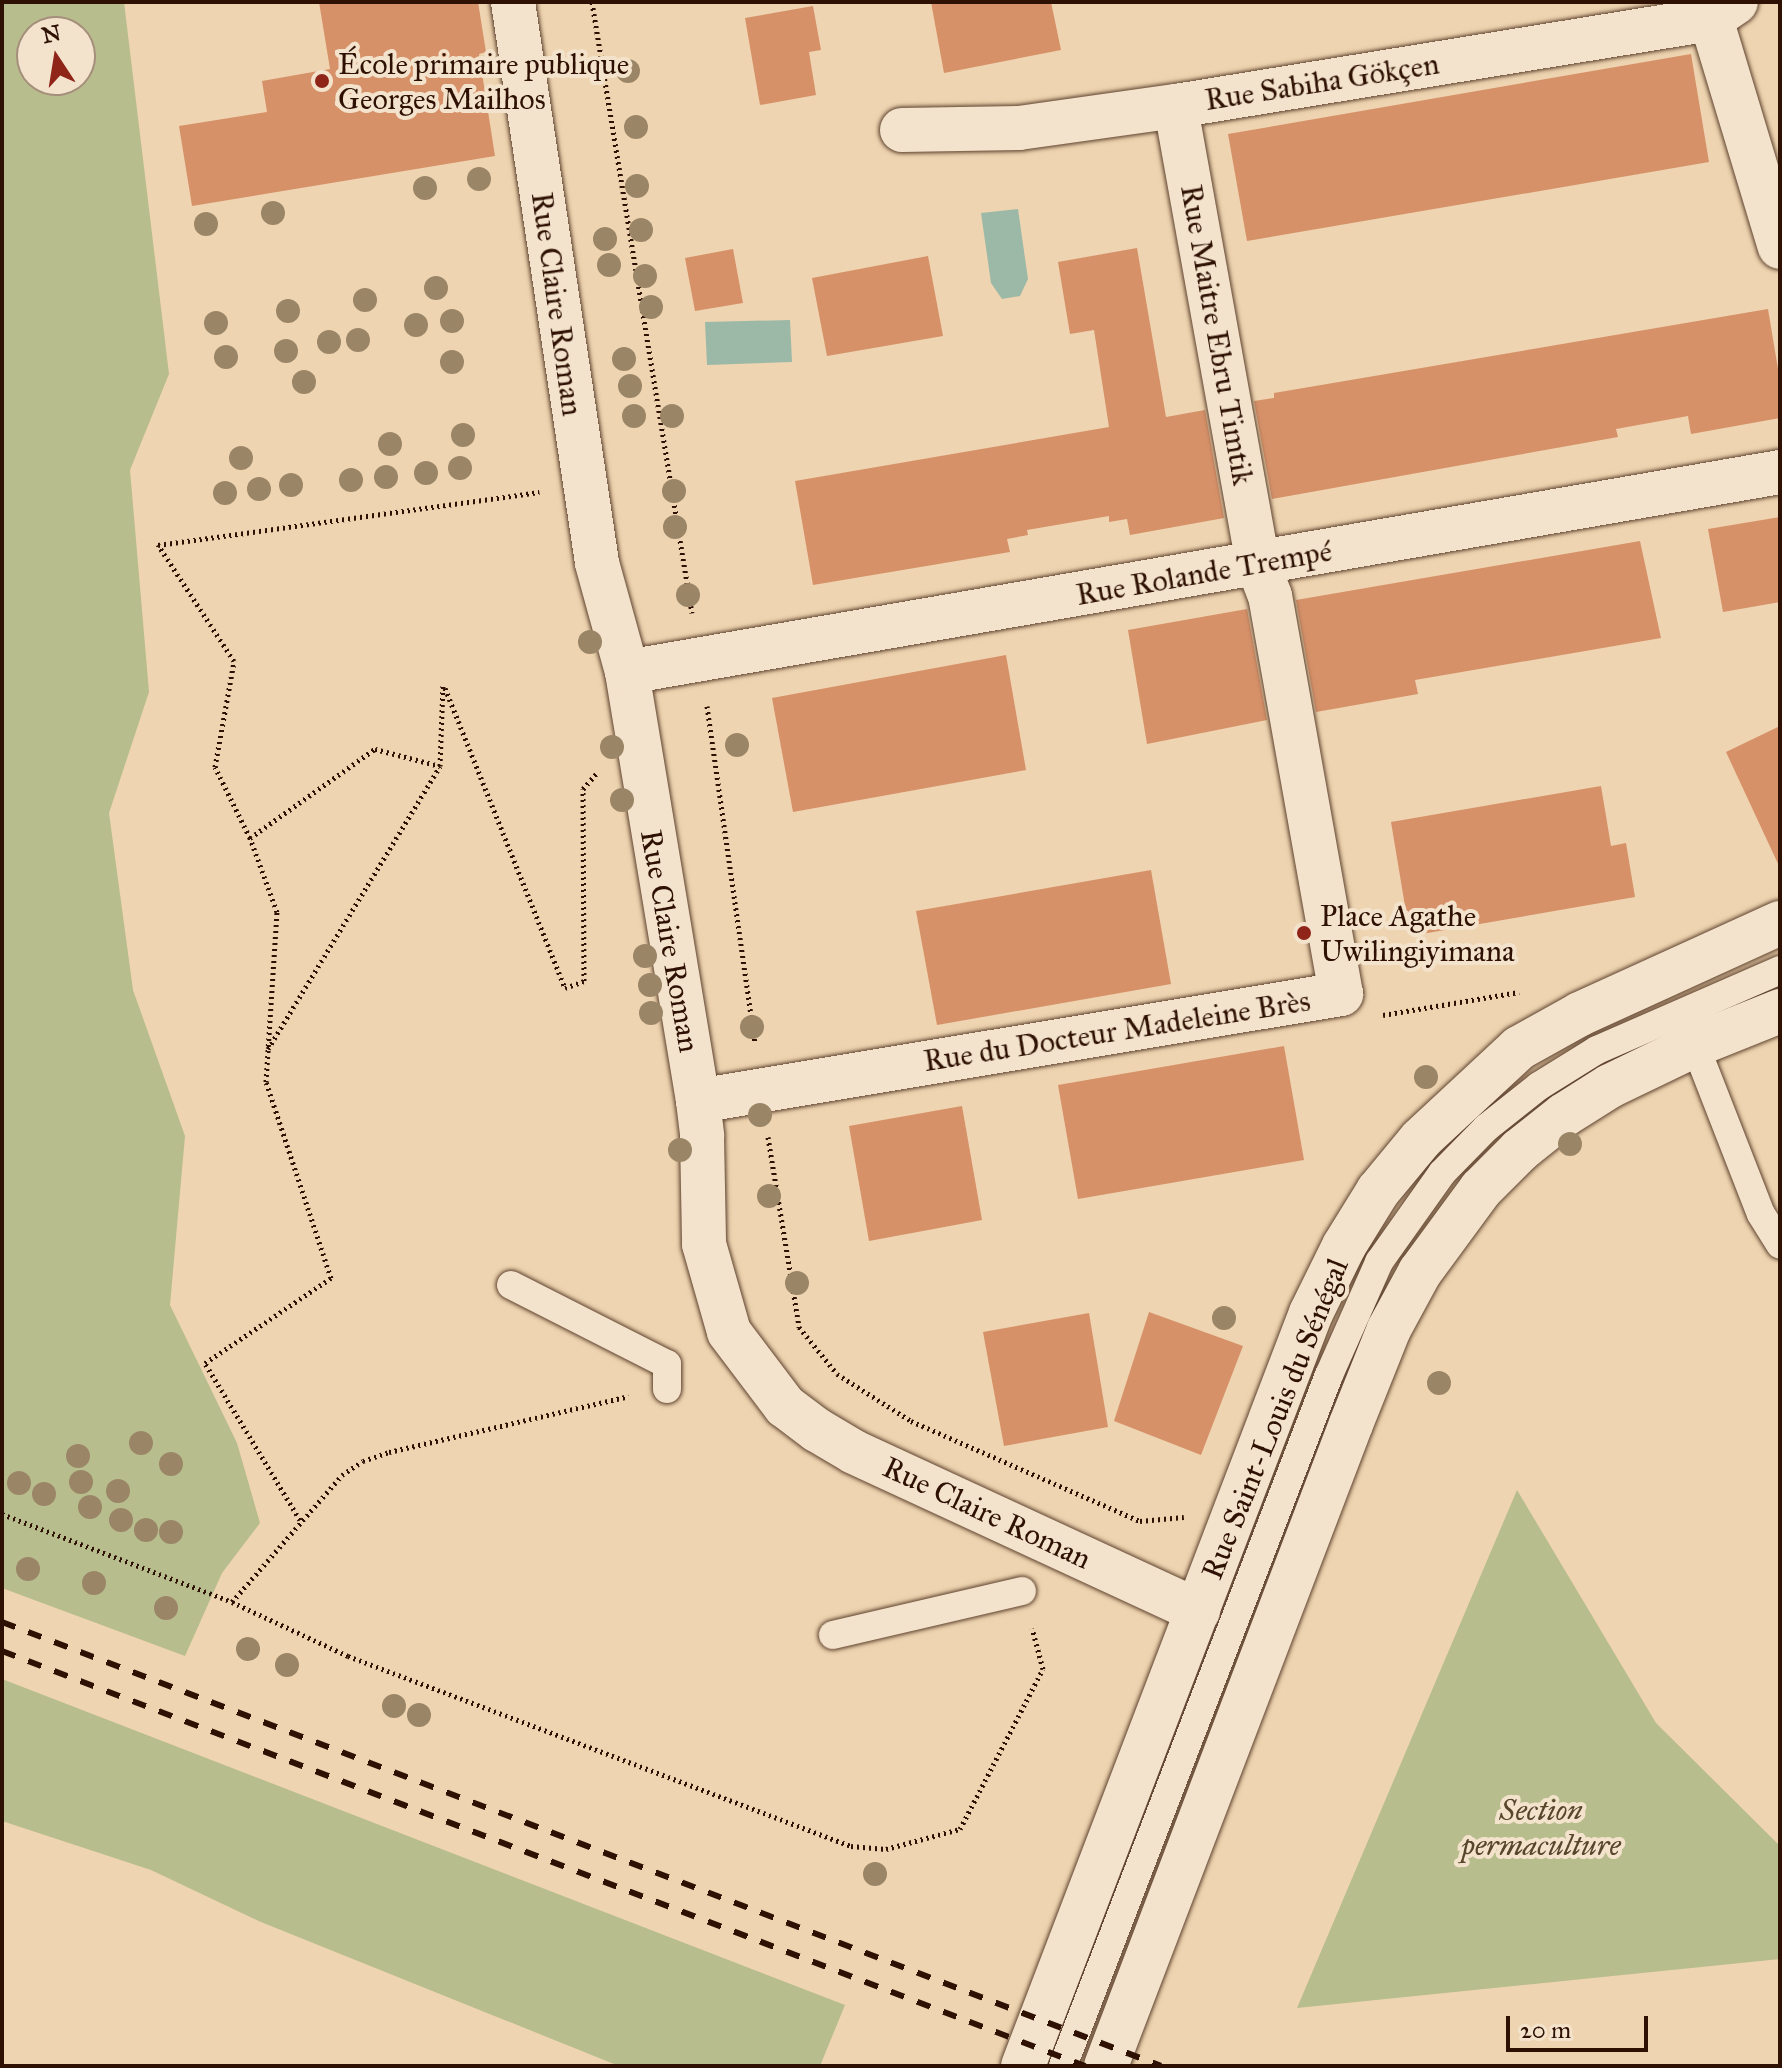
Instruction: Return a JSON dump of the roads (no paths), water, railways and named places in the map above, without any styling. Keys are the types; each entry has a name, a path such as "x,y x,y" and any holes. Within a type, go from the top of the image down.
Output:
{"street":[{"name":"Rue Claire Roman","path":"513,2 590,523 597,563 627,672 698,1101 702,1136 704,1244 729,1332 785,1406 854,1452 1198,1611"},
{"name":"Rue Sabiha Gökçen","path":"902,130 1019,128 1176,106 1723,11"},
{"path":"1723,11 1780,247"},
{"name":"Rue Maitre Ebru Timtik","path":"1176,106 1258,564"},
{"name":"Rue Rolande Trempé","path":"627,672 1780,472"},
{"name":"Rue du Docteur Madeleine Brès","path":"698,1101 1341,994 1270,596 1258,564"},
{"name":"Rue Saint-Louis du Sénégal","path":"1023,2066 1311,1313 1344,1246 1378,1191 1421,1139 1519,1048 1580,1014 1780,923"},
{"path":"1106,2066 1367,1383 1389,1329 1420,1272 1481,1189 1520,1150 1610,1086 1695,1045 1780,1011"}],"lane":[{"name":"Rue Saint-Louis du Sénégal","path":"1063,2066 1329,1375 1379,1262 1442,1173 1486,1128 1539,1086 1611,1044 1780,970"},
{"path":"1695,1045 1761,1214 1780,1244"},
{"path":"511,1285 667,1364 667,1389"},
{"path":"833,1635 1022,1591"}],"railway":[{"path":"2,1622 1161,2066"},
{"path":"2,1651 1085,2066"}],"place":[{"name":"École primaire publique Georges Mailhos","path":"322,81"},
{"name":"Place Agathe Uwilingiyimana","path":"1304,933"}],"park label":[{"name":"Section permaculture","path":"1541,1827"}]}
